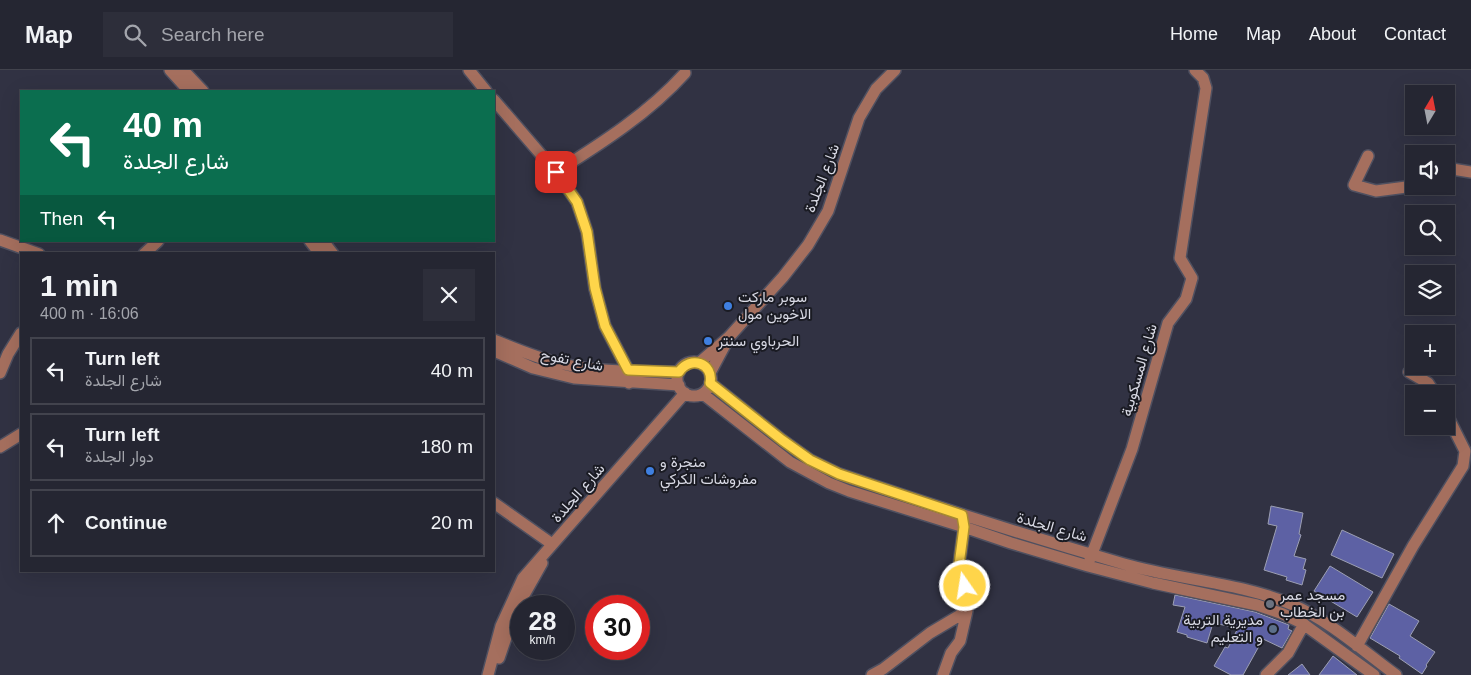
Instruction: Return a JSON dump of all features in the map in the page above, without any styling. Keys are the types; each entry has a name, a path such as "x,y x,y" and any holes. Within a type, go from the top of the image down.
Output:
{"street":[{"path":"170,70 188,90"},
{"path":"183,70 202,90"},
{"path":"469,70 485,90"},
{"name":"شارع الجلدة","path":"729,337 808,245 828,211 859,118 876,90 895,70"},
{"name":"شارع المسكوبية","path":"1088,566 1132,449 1168,323 1186,299 1192,278 1180,258 1181,240 1205,92 1203,78 1195,70"},
{"path":"556,172 610,138 671,88 685,72"},
{"path":"495,101 556,172 577,202 587,232 595,288 605,326 628,370 628,383"},
{"path":"1368,156 1354,185 1376,192 1405,187"},
{"path":"1455,169 1471,172"},
{"path":"0,240 33,252"},
{"path":"146,252 157,242"},
{"path":"311,242 318,252"},
{"path":"324,242 331,252"},
{"path":"0,373 8,354 20,335"},
{"path":"699,363 729,337"},
{"path":"710,378 707,368 699,363 688,363 679,372 678,376 682,389 694,396 707,391 710,378 729,337"},
{"path":"495,340 546,360 565,365 587,368 679,372"},
{"name":"شارع تفوح","path":"495,351 533,368 574,378 682,389"},
{"path":"1414,375 1429,385"},
{"name":"شارع الجلدة","path":"710,378 782,440 810,460 839,474 962,515 1125,565 1260,594 1292,605 1310,614 1396,675"},
{"name":"شارع الجلدة","path":"488,675 501,626 523,578 682,389"},
{"name":"شارع الجلدة","path":"703,394 790,462 808,473 849,491 964,527 1011,544 1088,566 1153,583 1257,605 1283,614 1304,624 1374,675"},
{"path":"1357,646 1413,546 1467,467 1465,451 1455,431"},
{"path":"0,447 20,435"},
{"path":"495,504 552,544"},
{"path":"943,675 950,653 960,641 966,611 965,586 959,565 964,527 962,515"},
{"name":"شارع الجلدة","path":"496,675 499,657 516,611 552,544"},
{"path":"872,675 883,669 930,633 966,611"},
{"path":"1266,675 1288,653 1304,624"}],"building":[{"path":"1271,506 1303,513 1299,534 1301,535 1294,556 1306,559 1303,569 1306,570 1302,585 1286,580 1287,577 1264,570 1277,526 1268,524"},
{"path":"1342,530 1394,554 1382,578 1331,555"},
{"path":"1330,566 1373,592 1357,617 1314,591"},
{"path":"1175,595 1255,612 1289,625 1288,629 1292,631 1282,648 1263,639 1243,675 1231,675 1214,666 1225,647 1228,648 1238,628 1213,623 1207,643 1177,632 1185,607 1173,605"},
{"path":"1389,604 1419,621 1410,636 1435,652 1422,674 1399,658 1400,656 1370,638"},
{"path":"1333,656 1357,675 1319,675"},
{"path":"1302,664 1310,675 1288,675"}],"place":[{"name":"سوبر ماركت الاخوين مول","path":"728,306"},
{"name":"الحرباوي سنتر","path":"708,341"},
{"name":"منجرة و مفروشات الكركي","path":"650,471"},
{"name":"مسجد عمر بن الخطاب","path":"1270,604"},
{"name":"مديرية التربية و التعليم","path":"1273,629"}],"route":[{"path":"556,172 577,202 587,232 595,288 605,326 628,370 679,372 688,363 697,362 702,364 710,373 710,383 810,460 839,474 962,515 964,527 959,565 965,586"}]}
